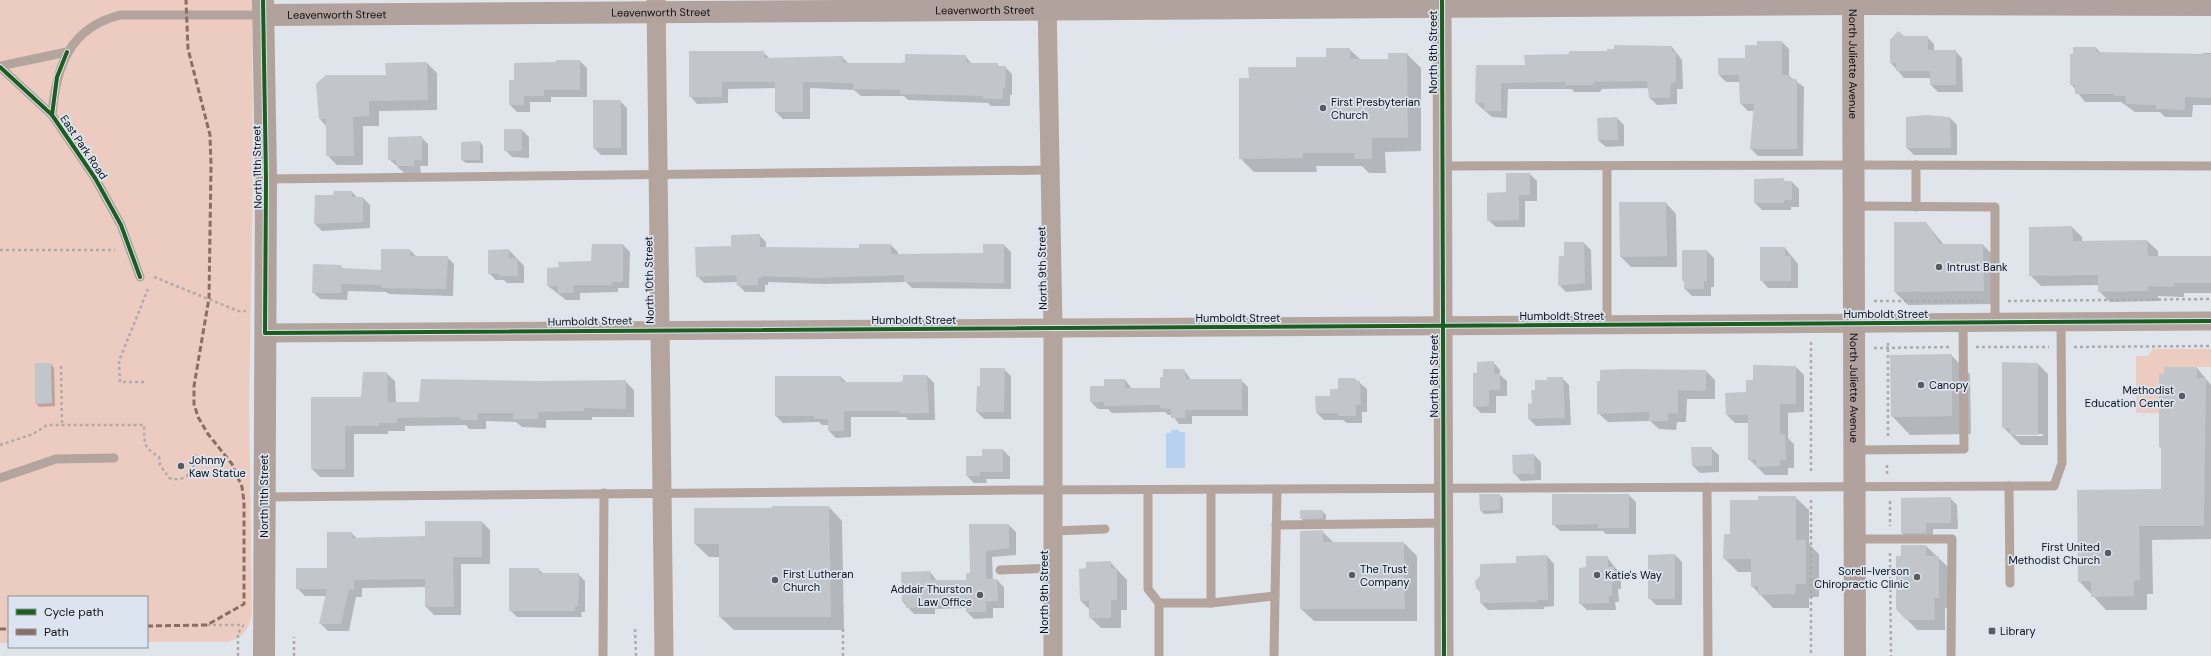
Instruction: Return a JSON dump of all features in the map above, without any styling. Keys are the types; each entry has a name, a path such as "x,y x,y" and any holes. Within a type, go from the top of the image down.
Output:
{"street":[{"name":"Leavenworth Street","path":"263,8 1853,2 2211,5"},
{"name":"North Juliette Avenue","path":"1853,2 1855,656"},
{"name":"North 8th Street","path":"1442,4 1444,656"},
{"name":"North 9th Street","path":"1047,5 1053,328 1053,656"},
{"name":"North 10th Street","path":"656,7 664,656"},
{"name":"North 11th Street","path":"263,8 266,179 264,656"},
{"name":"Humboldt Street","path":"265,333 2211,321"}],"lane":[{"name":"East Park Road","path":"52,115 57,77 67,52 88,30 106,19 120,15 263,8"},
{"name":"East Park Road","path":"0,66 67,52"},
{"name":"East Park Road","path":"0,66 52,115 95,178 121,225 140,276"},
{"path":"1916,165 1916,207"},
{"path":"1442,166 2211,166"},
{"path":"1606,325 1607,166"},
{"path":"266,179 1049,170"},
{"path":"1853,206 1995,207 1995,323"},
{"path":"264,497 1053,490 2054,486 2062,463 2061,322"},
{"path":"1854,450 1964,449 1963,323"},
{"path":"0,478 56,459 114,458"},
{"path":"2009,486 2010,583"},
{"path":"1707,487 1708,656"},
{"path":"1148,490 1148,589 1159,603 1159,656"},
{"path":"1211,490 1211,603"},
{"path":"1274,656 1277,490"},
{"path":"603,656 604,493"},
{"path":"1276,525 1443,523"},
{"path":"1053,531 1105,529"},
{"path":"1855,539 1952,539 1952,656"},
{"path":"1000,570 1053,568"},
{"path":"1159,603 1211,603 1276,596"}],"path":[{"path":"0,250 130,250"},
{"path":"140,276 152,277 238,310 266,312"},
{"path":"144,382 120,382 119,361 152,277"},
{"path":"1869,301 2211,299"},
{"path":"1869,348 2211,346"},
{"path":"61,366 62,426"},
{"path":"0,445 34,434 47,425 144,425 144,442 149,452 159,457 160,465 169,478 176,480 188,476 194,470 195,454"},
{"path":"1891,622 1891,656"},
{"path":"207,625 250,625"},
{"path":"843,628 843,656"},
{"path":"636,629 636,656"},
{"path":"294,637 294,656"},
{"path":"238,638 238,656"}],"shaded area":[{"path":"0,0 252,0 253,177 249,401 252,614 249,625 241,636 227,642 148,642 148,596 8,596 8,643 0,643"},
{"path":"2153,349 2211,349 2211,367 2164,367 2164,374 2159,374 2159,413 2136,413 2136,356 2148,356"}],"water":[{"path":"1171,430 1185,432 1185,468 1166,468 1166,433 1171,433"}],"building":[{"path":"1898,31 1904,36 1928,36 1928,50 1956,50 1956,85 1930,85 1930,71 1896,71 1896,63 1890,63 1890,40"},
{"path":"1757,41 1782,41 1782,75 1790,75 1790,79 1797,79 1797,149 1750,149 1754,104 1740,104 1739,75 1718,75 1718,58 1745,58 1745,45 1757,45"},
{"path":"1614,45 1672,46 1672,52 1676,51 1676,82 1671,83 1670,98 1649,98 1647,81 1595,82 1592,85 1566,85 1566,82 1501,83 1501,111 1484,111 1484,103 1475,103 1476,65 1525,65 1524,55 1569,54 1569,51 1607,51 1607,49 1614,49"},
{"path":"2073,47 2096,47 2096,52 2211,54 2211,98 2185,97 2185,110 2156,109 2156,105 2126,104 2125,96 2114,96 2114,94 2075,94 2075,85 2070,85 2070,54 2073,54"},
{"name":"First Presbyterian Church","path":"1326,48 1350,48 1350,59 1388,59 1388,53 1407,53 1408,138 1372,138 1372,159 1354,159 1355,153 1303,153 1303,158 1239,159 1239,78 1249,78 1248,67 1296,67 1296,57 1326,57"},
{"path":"689,51 764,51 764,58 843,56 843,63 900,63 905,62 905,54 966,55 966,62 998,63 997,66 1006,66 1005,88 1003,88 1003,99 983,99 983,96 900,94 900,90 853,89 853,83 803,82 803,112 775,112 775,82 722,82 722,97 689,97"},
{"path":"556,60 580,60 580,90 544,90 544,96 524,96 524,105 509,105 509,80 514,80 514,63 556,62"},
{"path":"427,62 428,100 369,101 369,116 353,117 354,156 326,156 326,119 319,119 316,84 326,75 386,75 385,63"},
{"path":"593,100 621,100 621,148 593,148"},
{"path":"1926,115 1950,117 1951,148 1906,148 1906,117"},
{"path":"1617,117 1618,140 1598,140 1597,118"},
{"path":"504,129 522,129 522,151 504,151"},
{"path":"422,136 422,160 414,160 414,166 396,166 396,160 388,160 388,137"},
{"path":"480,141 480,160 461,160 461,142"},
{"path":"1506,173 1530,173 1530,195 1519,195 1519,220 1487,221 1487,193 1506,192"},
{"path":"1784,178 1784,181 1792,181 1792,200 1784,200 1784,203 1754,203 1754,179"},
{"path":"334,191 352,191 352,197 363,197 363,222 314,224 315,195 333,195"},
{"path":"1619,202 1666,202 1667,256 1620,257"},
{"name":"Intrust Bank","path":"1894,222 1926,222 1940,244 1983,244 1984,291 1894,292"},
{"path":"2072,226 2073,241 2147,240 2148,256 2211,256 2211,283 2174,283 2174,287 2148,286 2148,291 2098,292 2098,275 2029,276 2029,227"},
{"path":"760,234 760,247 859,248 859,244 891,244 891,254 983,253 983,244 1004,244 1004,283 904,282 904,275 815,278 761,276 761,278 758,279 758,285 737,286 736,275 696,277 695,247 731,246 731,235"},
{"path":"1564,242 1584,242 1585,283 1558,286 1559,256 1564,256"},
{"path":"592,244 623,244 623,282 612,282 612,285 574,285 573,293 558,293 558,286 547,286 547,268 559,267 558,262 591,261"},
{"path":"1760,247 1785,247 1785,256 1791,256 1791,281 1760,281"},
{"path":"381,249 410,249 410,256 448,256 446,289 381,288 381,285 341,284 341,293 312,293 313,264 341,265 341,268 381,270"},
{"path":"509,249 509,258 517,258 518,276 499,276 499,273 488,274 488,250"},
{"path":"1682,250 1707,250 1707,281 1704,281 1704,289 1684,289 1684,281 1682,281"},
{"name":"Canopy","path":"1952,354 1952,416 1891,417 1890,355"},
{"path":"1494,361 1494,374 1500,373 1500,390 1489,390 1489,406 1473,407 1473,373 1477,373 1477,362"},
{"path":"2002,362 2038,363 2038,435 2010,435 2010,428 2002,428"},
{"path":"35,363 51,363 52,403 35,404"},
{"path":"1753,365 1796,366 1796,404 1780,404 1780,434 1785,434 1786,460 1780,460 1780,466 1756,467 1756,460 1748,460 1748,415 1726,415 1725,393 1746,392 1746,380 1753,380"},
{"path":"2164,367 2197,367 2197,378 2206,378 2204,526 2139,526 2140,580 2134,581 2134,596 2091,597 2091,581 2078,582 2077,490 2161,489 2161,447 2159,447 2159,374 2164,374"},
{"path":"980,368 1005,368 1004,412 976,412 977,386 980,386"},
{"path":"1163,369 1184,369 1186,379 1242,379 1242,410 1185,410 1185,418 1171,418 1171,409 1160,408 1160,405 1104,406 1104,402 1090,402 1090,386 1104,386 1104,379 1125,379 1125,388 1160,388 1160,377 1163,377"},
{"path":"1600,370 1706,370 1706,391 1678,390 1678,414 1668,413 1668,421 1649,421 1649,412 1597,414 1597,381 1600,381"},
{"path":"363,372 387,372 388,402 419,402 421,379 539,381 626,380 626,409 584,408 584,411 538,412 538,419 513,419 513,413 478,413 478,420 460,420 460,417 397,418 397,423 379,423 379,426 345,426 345,469 311,469 311,397 361,397"},
{"path":"903,375 927,375 929,413 900,414 900,411 844,411 844,431 828,431 828,419 814,419 814,416 775,416 775,376 841,376 841,381 844,382 900,382 903,380"},
{"path":"1547,377 1563,377 1565,418 1528,419 1528,403 1532,404 1531,390 1535,390 1535,380 1547,380"},
{"path":"1338,378 1355,378 1355,381 1360,381 1361,405 1356,405 1356,416 1338,416 1338,413 1316,413 1315,396 1330,396 1330,389 1338,389"},
{"path":"1691,447 1712,447 1712,466 1692,466"},
{"path":"982,449 1003,449 1003,472 980,472 980,476 966,476 966,456 982,456"},
{"path":"1534,454 1535,474 1513,474 1512,455"},
{"path":"1479,494 1500,494 1500,510 1480,511"},
{"path":"1552,494 1629,494 1629,528 1598,528 1598,524 1552,525"},
{"path":"1758,496 1796,496 1796,540 1806,540 1806,584 1796,584 1795,594 1758,595 1758,586 1751,587 1751,559 1723,559 1724,534 1730,534 1730,500 1758,500"},
{"path":"1951,497 1951,523 1926,523 1926,533 1901,533 1901,498"},
{"name":"First Lutheran Church","path":"772,506 829,506 831,617 719,617 719,544 694,544 694,508 772,508"},
{"path":"1300,510 1323,510 1323,518 1300,519"},
{"path":"425,521 482,521 482,557 453,557 454,607 425,607 425,579 354,580 354,590 349,589 341,624 319,624 327,589 296,589 296,568 327,568 327,532 352,532 352,538 425,536"},
{"path":"969,524 1009,524 1009,548 986,551 986,579 997,579 998,601 986,601 986,612 966,612 966,602 929,602 929,607 906,608 906,602 902,602 901,572 930,571 931,580 966,580 966,573 970,573"},
{"name":"The Trust Company","path":"1323,530 1323,542 1404,542 1405,609 1300,609 1300,531"},
{"name":"Sorell-Iverson Chiropractic Clinic","path":"1901,545 1926,545 1926,556 1939,556 1939,598 1934,598 1935,620 1906,620 1896,609 1896,556 1901,556"},
{"path":"1675,554 1675,599 1648,599 1648,555"},
{"path":"1547,555 1548,600 1537,600 1537,602 1480,603 1480,592 1476,588 1475,581 1480,576 1480,564 1516,563 1516,556"},
{"name":"Katie's Way","path":"1586,556 1608,556 1608,567 1614,567 1615,582 1612,582 1612,595 1609,595 1609,603 1579,604 1579,568 1586,567"},
{"path":"1111,561 1111,568 1117,569 1117,600 1111,600 1111,618 1089,618 1089,601 1080,601 1079,569 1086,568 1086,562"},
{"path":"509,568 539,568 539,573 579,573 578,606 575,606 575,611 509,611"}],"marked path":[{"path":"148,626 207,625 244,604 244,502 242,487 232,464 208,434 198,417 194,404 194,386 209,298 211,166 210,135 188,49 186,0"},
{"path":"0,629 8,629"}],"cycle path":[{"path":"263,0 266,179 265,333 2211,321"},
{"path":"1442,0 1444,656"},
{"path":"67,52 57,77 52,115 95,178 121,225 140,277"},
{"path":"0,67 52,115"}],"place":[{"name":"First Presbyterian Church","path":"1323,108"},
{"name":"Intrust Bank","path":"1939,267"},
{"name":"Canopy","path":"1921,385"},
{"name":"Methodist Education Center","path":"2182,396"},
{"name":"Johnny Kaw Statue","path":"181,466"},
{"name":"First United Methodist Church","path":"2108,553"},
{"name":"The Trust Company","path":"1352,575"},
{"name":"Katie's Way","path":"1597,575"},
{"name":"Sorell-Iverson Chiropractic Clinic","path":"1917,577"},
{"name":"First Lutheran Church","path":"775,580"},
{"name":"Addair Thurston Law Office","path":"980,595"},
{"name":"Library","path":"1992,631"}]}
